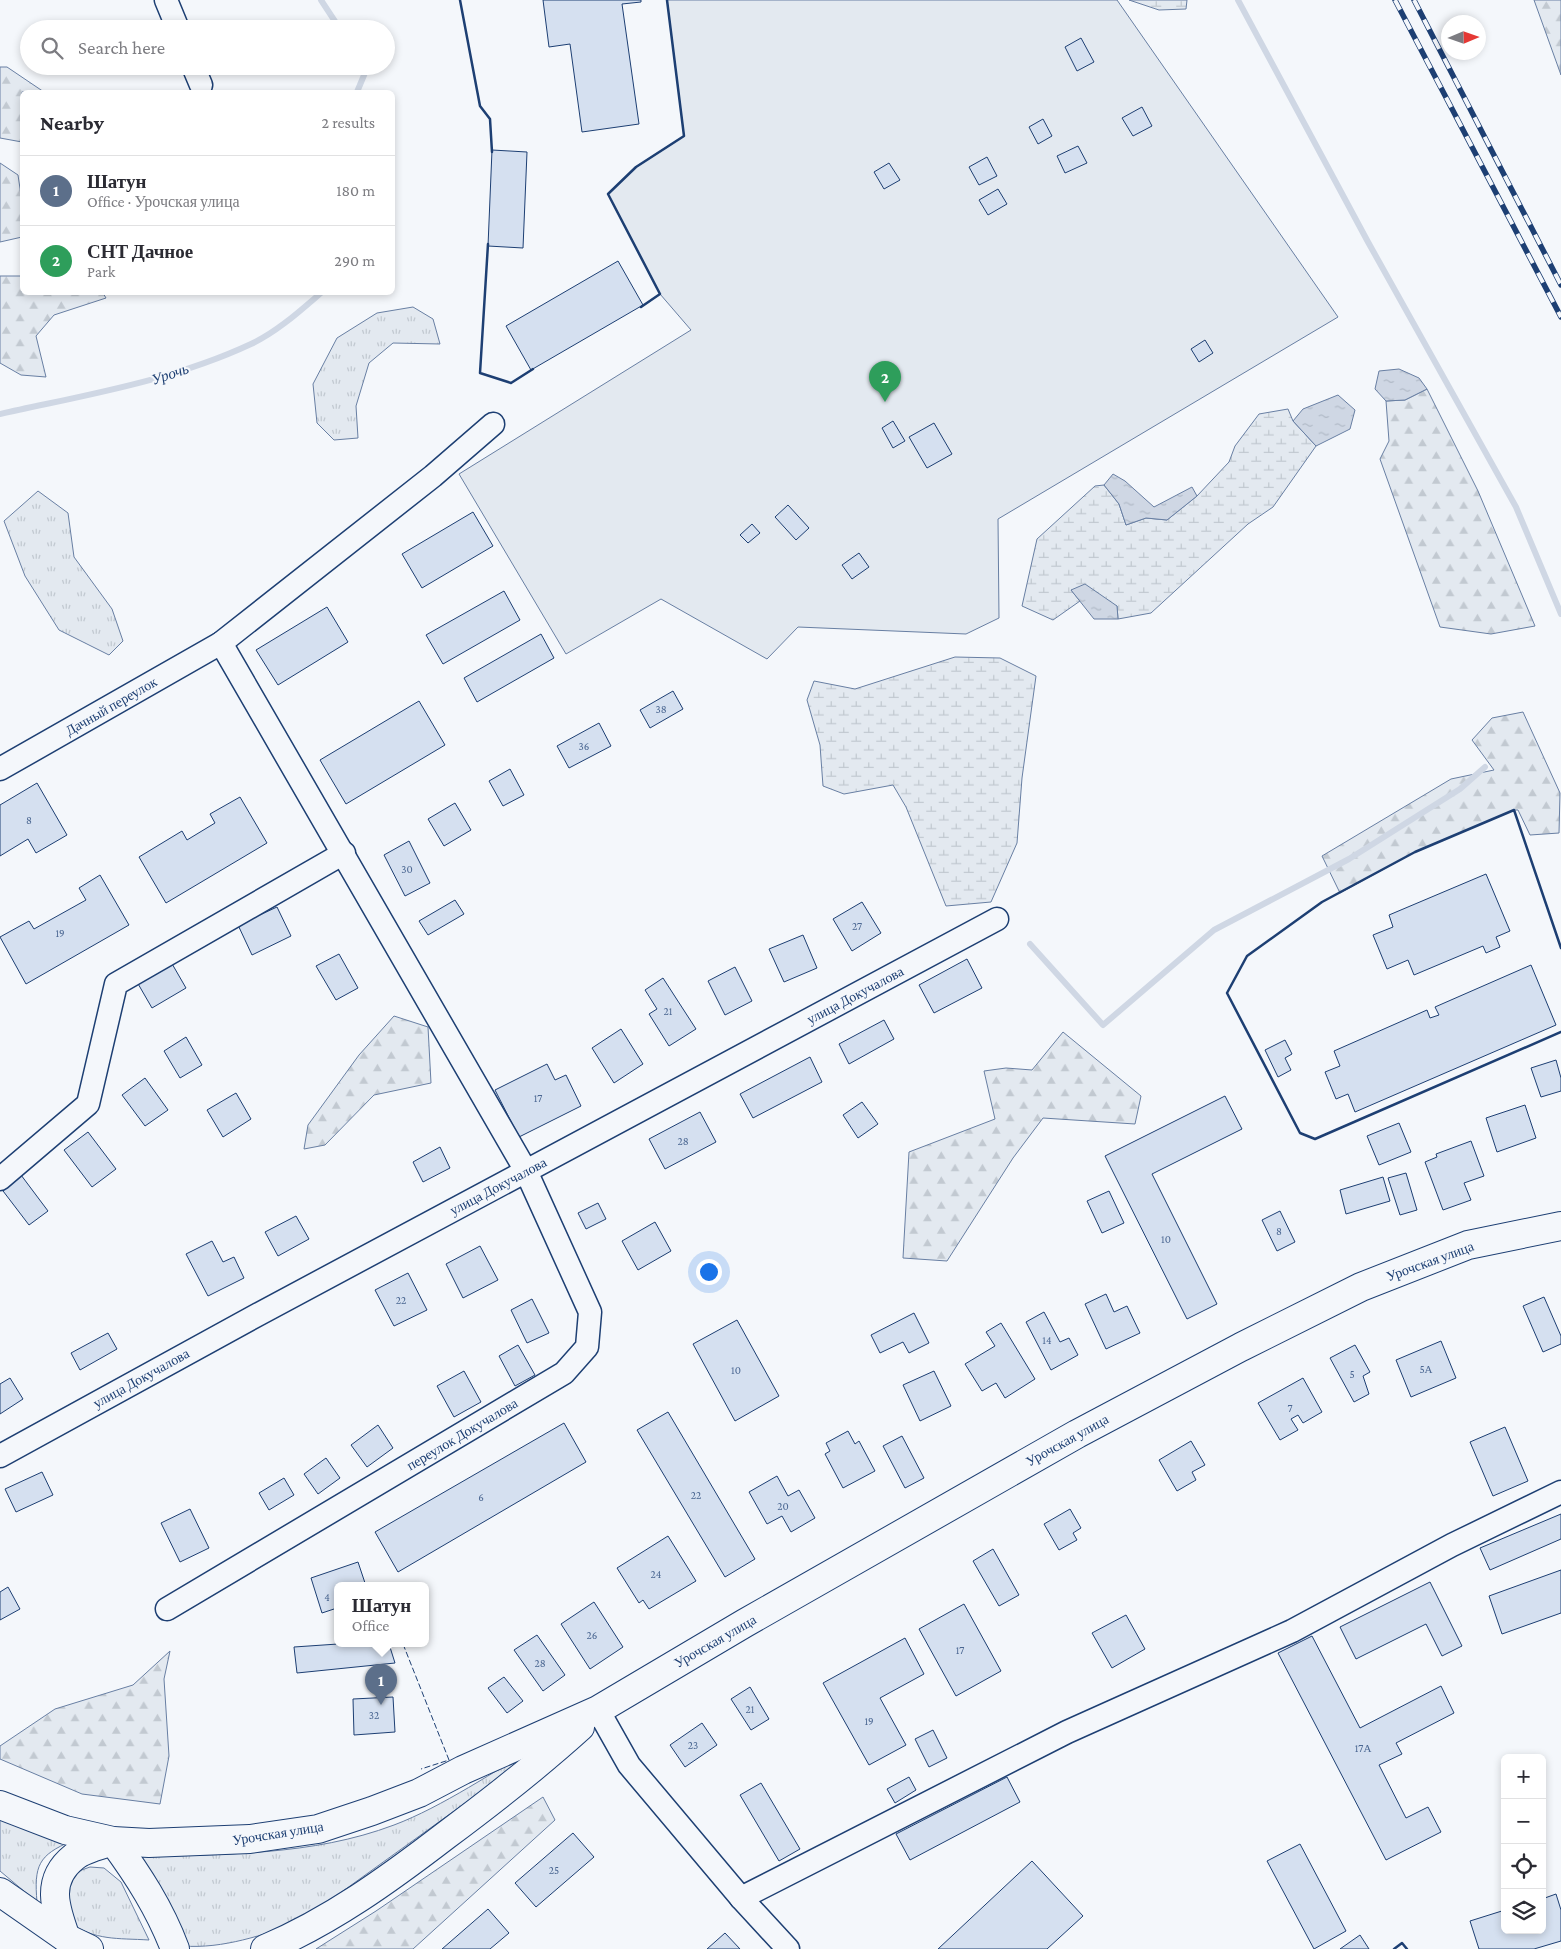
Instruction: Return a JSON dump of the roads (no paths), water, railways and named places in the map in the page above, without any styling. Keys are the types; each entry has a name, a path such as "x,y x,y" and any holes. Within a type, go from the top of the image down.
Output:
{"main road":[{"name":"Урочская улица","path":"0,1805 65,1830 113,1841 200,1842 250,1839 318,1829 419,1793 463,1770 598,1710 1077,1434 1241,1347 1361,1287 1468,1245 1561,1226"},
{"name":"Урочская улица","path":"266,1949 323,1920 393,1876 516,1783 598,1710"},
{"path":"75,1945 55,1909 56,1879 74,1856 113,1841 141,1880 167,1926 175,1949"},
{"path":"0,1892 75,1945"}],"street":[{"path":"166,0 174,20"},
{"name":"Дачный переулок","path":"0,769 221,643 433,476 493,424"},
{"name":"переулок Докучалова","path":"167,1609 515,1404 564,1373 587,1347 590,1312 526,1171 221,643"},
{"path":"0,1179 88,1104 116,984 344,853"},
{"name":"улица Докучалова","path":"0,1456 997,919"},
{"path":"741,1898 1067,1732 1292,1631 1452,1545 1561,1492"},
{"path":"598,1710 629,1765 741,1898 788,1949"}],"water":[{"path":"1399,369 1419,378 1427,389 1405,400 1386,401 1375,389 1379,371"},
{"path":"1338,395 1355,410 1350,429 1316,446 1293,421 1303,409"},
{"path":"1113,474 1125,481 1154,507 1192,487 1197,496 1167,520 1146,518 1126,525 1119,504 1104,485"},
{"path":"1085,584 1117,606 1118,619 1094,619 1071,590"}],"waterway":[{"name":"Урочь","path":"321,0 334,20"},
{"path":"1238,0 1368,242 1516,507 1561,614"},
{"name":"Урочь","path":"358,90 364,75"},
{"name":"Урочь","path":"0,414 128,386 221,357 261,339 318,295"},
{"path":"1030,944 1103,1025 1214,930 1349,859 1460,789 1485,767"}],"railway":[{"path":"1395,0 1561,317"},
{"path":"1414,0 1561,285"}],"place":[{"name":"СНТ Дачное","path":"885,402"},
{"name":"Шатун","path":"381,1705"}]}
